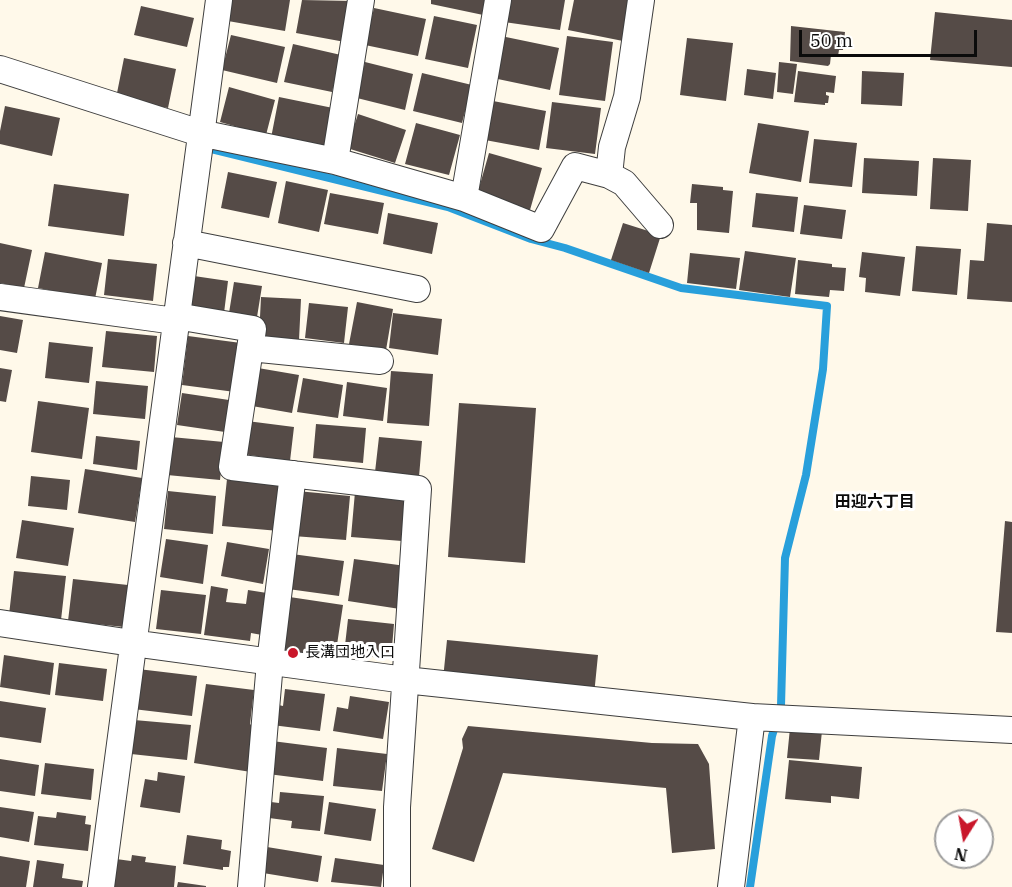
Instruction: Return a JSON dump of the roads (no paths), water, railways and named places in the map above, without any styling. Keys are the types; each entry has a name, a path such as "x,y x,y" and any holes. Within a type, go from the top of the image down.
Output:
{"street":[{"path":"101,887 219,0"},
{"path":"335,160 361,0"},
{"path":"464,198 498,0"},
{"path":"609,175 612,147 627,97 641,0"},
{"path":"0,69 200,133 335,160 464,198 541,229 575,166 609,175 624,183 660,225"},
{"path":"186,243 417,289"},
{"path":"0,297 253,329 232,467 418,489 397,807 397,887"},
{"path":"250,348 380,361"},
{"path":"251,887 270,662 292,474"},
{"path":"0,623 405,681 752,717 1012,730"},
{"path":"731,887 752,717"}],"waterway":[{"path":"203,147 448,207 531,239 565,248 681,288 827,306 823,369 806,475 785,558 781,706 772,736 750,887"}],"place":[{"name":"長溝団地入口","path":"293,653"}],"district":[{"name":"田迎六丁目","path":"875,502"}]}
